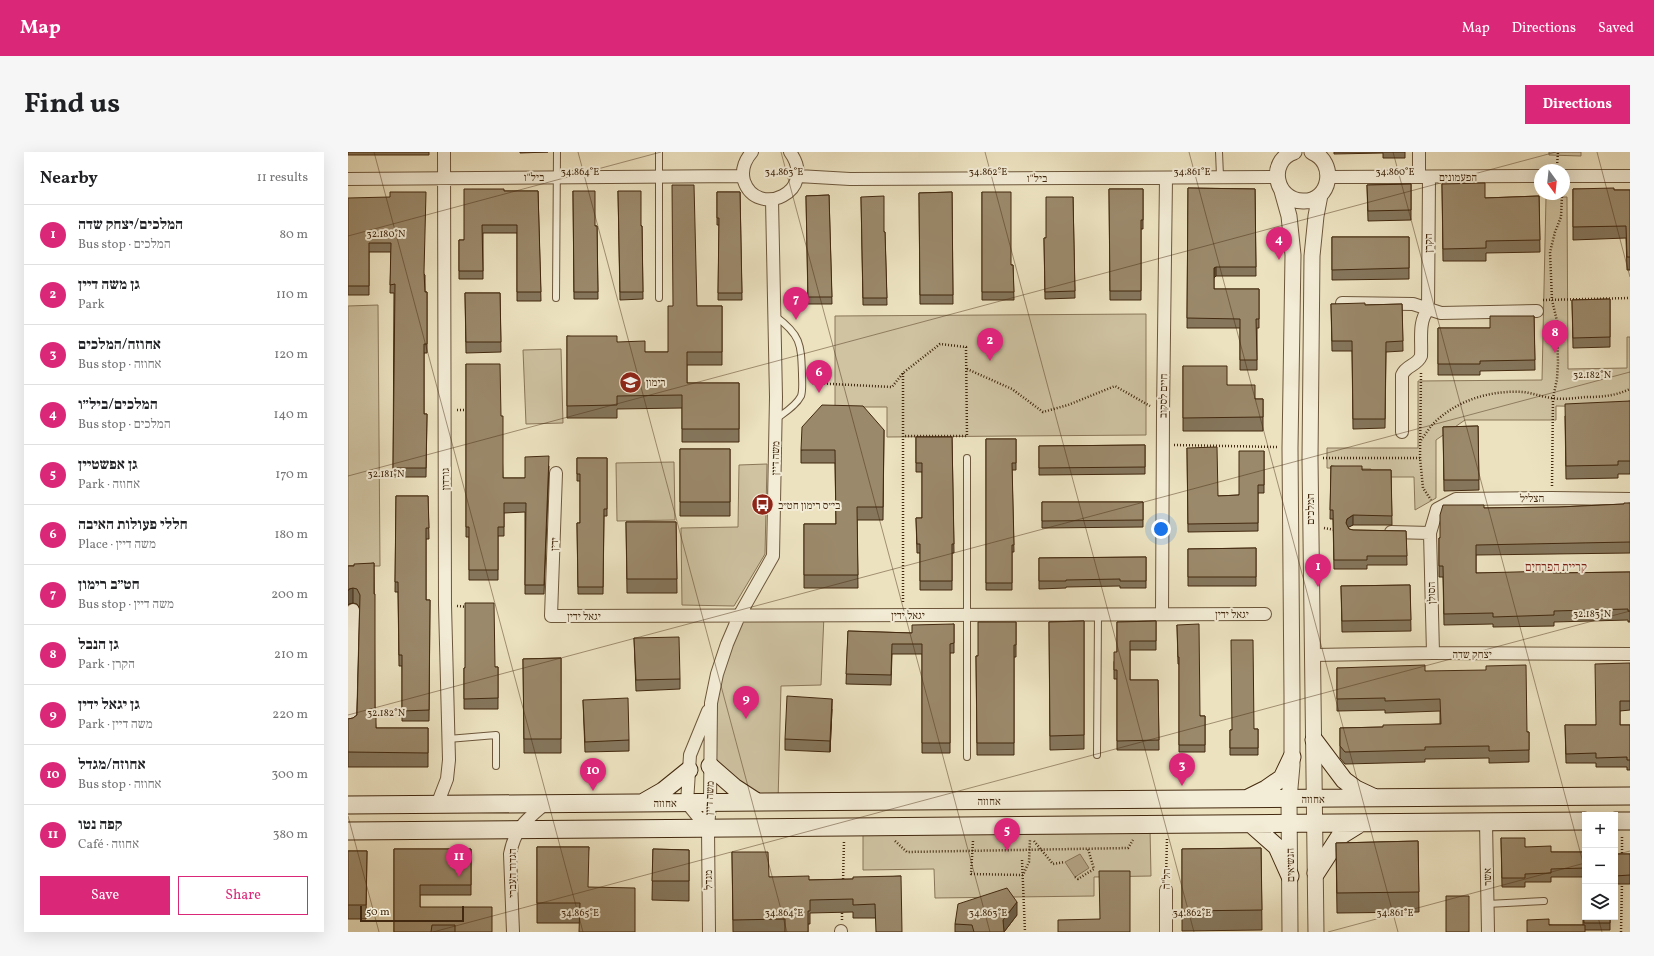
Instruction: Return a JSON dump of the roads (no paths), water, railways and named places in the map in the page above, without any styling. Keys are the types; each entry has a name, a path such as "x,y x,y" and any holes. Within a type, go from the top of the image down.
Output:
{"main road":[{"path":"1314,740 1344,780 1356,789 1374,798"},
{"path":"1245,799 1266,789 1282,778 1292,757"},
{"path":"710,766 734,787 757,802"},
{"path":"641,803 663,791 689,770"},
{"name":"אחוזה","path":"348,805 1630,796"},
{"path":"348,831 879,828 1582,821"},
{"path":"1316,873 1340,836 1361,823"},
{"path":"1251,824 1278,847 1290,876"}],"street":[{"name":"גורדון","path":"437,805 447,779 449,760 445,605 444,152"},
{"path":"752,152 746,159 743,168 743,176 746,184 753,193 764,199 772,200 789,192 795,185 798,176 798,167 790,152"},
{"name":"הקרן","path":"1402,432 1402,375 1407,368 1416,364 1421,356 1422,322 1424,315 1428,310 1424,177 1419,152"},
{"path":"1277,177 1279,166 1287,154"},
{"path":"1317,154 1328,170 1328,178"},
{"name":"ביל\"ו","path":"348,179 743,176"},
{"name":"ביל\"ו","path":"798,176 866,179 1166,178 1220,176 1277,177"},
{"name":"הפעמונים","path":"1328,178 1534,176"},
{"path":"1570,176 1630,176"},
{"name":"המלכים","path":"1277,177 1289,216 1293,255 1290,448 1292,757 1289,799"},
{"name":"חיים לסקוב","path":"1162,614 1166,178"},
{"name":"המלכים","path":"1315,824 1310,527 1312,256 1316,216 1320,195 1327,184 1328,178"},
{"path":"1282,191 1288,197 1296,201 1304,202 1313,200 1320,195"},
{"name":"משה דיין","path":"708,829 687,803 690,755 711,703 717,674 739,616 773,556 776,419 772,200"},
{"path":"1342,303 1408,303 1441,313 1537,311"},
{"name":"ידין","path":"551,616 556,473"},
{"name":"הצליל","path":"1436,509 1456,499 1630,499"},
{"name":"הסולן","path":"1433,653 1430,532 1436,509"},
{"path":"1376,532 1430,532"},
{"path":"348,726 350,726 353,610"},
{"name":"יגאל ידין","path":"551,616 1265,614"},
{"name":"יצחק שדה","path":"1313,655 1433,653 1630,654"},
{"name":"משה דיין","path":"708,829 710,802 711,703"},
{"name":"הנשיאים","path":"1289,799 1290,932"},
{"name":"הגדוד העברי","path":"513,932 510,854 513,842 518,830 545,804"},
{"name":"אשר","path":"1486,822 1488,932"},
{"path":"1315,824 1316,932"},
{"name":"מגדל","path":"708,829 709,932"},
{"name":"הל\"ה","path":"1166,890 1166,932"}],"lane":[{"path":"556,298 557,152"},
{"path":"659,152 659,298"},
{"path":"1219,152 1220,176"},
{"path":"774,315 788,325 796,336 801,348 802,383 801,396 793,406 776,419"},
{"path":"967,458 967,757"},
{"path":"1097,755 1098,614"},
{"path":"448,739 496,735 496,766"},
{"path":"1487,904 1544,901"}],"place":[{"name":"המלכים/ביל״ו","path":"1279,260"},
{"name":"חט״ב רימון","path":"796,320"},
{"name":"גן הנבל","path":"1555,353"},
{"name":"גן משה דיין","path":"990,361"},
{"name":"רימון","path":"631,382"},
{"name":"חללי פעולות האיבה","path":"819,393"},
{"name":"בי״ס רימון חט״ב","path":"762,505"},
{"name":"המלכים/יצחק שדה","path":"1318,587"},
{"name":"גן יגאל ידין","path":"746,719"},
{"name":"אחוזה/המלכים","path":"1182,786"},
{"name":"אחוזה/מגדל","path":"593,791"},
{"name":"גן אפשטיין","path":"1007,851"},
{"name":"קפה נטו","path":"459,877"}],"district":[{"name":"קריית הפרחים","path":"1556,567"}]}
